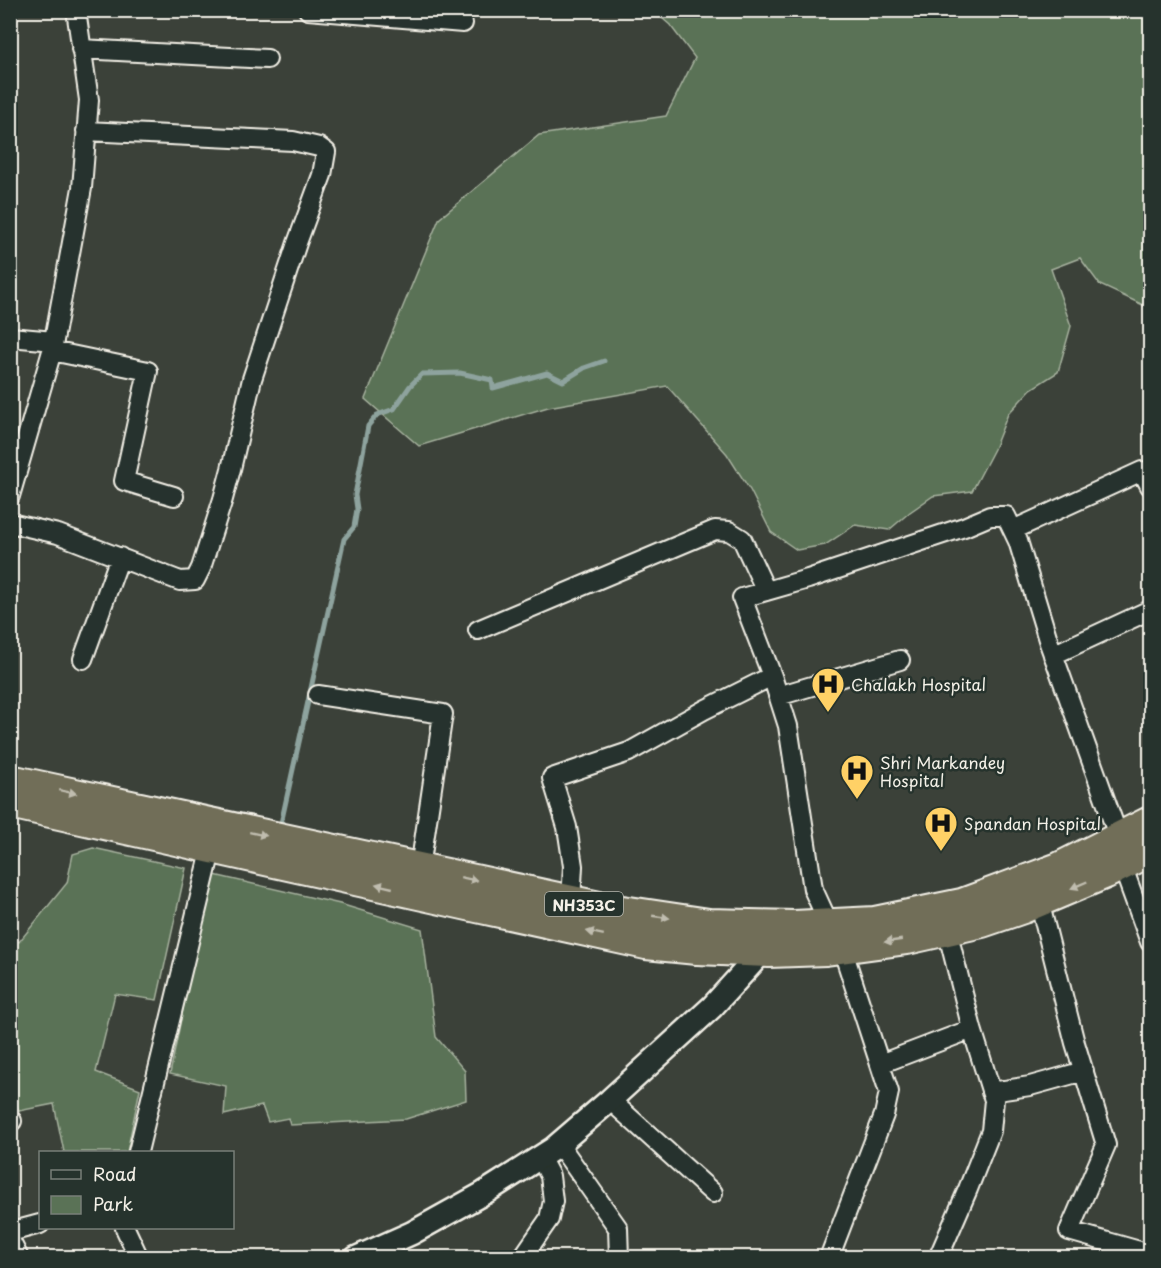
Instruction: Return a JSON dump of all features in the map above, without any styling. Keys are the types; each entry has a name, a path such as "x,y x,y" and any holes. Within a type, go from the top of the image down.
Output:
{"highway":[{"name":"NH353C","path":"10,780 609,909 710,924 794,926 836,936 907,939 982,922 1039,901 1120,852 1150,822"},
{"name":"NH353C","path":"10,803 646,944 697,950 762,952 826,950 836,936 875,922 962,904 1059,868 1120,852 1150,851"}],"street":[{"path":"10,496 53,346 82,188 89,100 76,10"},
{"path":"308,10 463,23"},
{"path":"81,49 267,58"},
{"path":"10,523 58,534 180,581 195,580 228,479 252,378 322,175 326,152 319,147 293,141 86,131"},
{"path":"10,337 53,346 148,372 124,481 174,496"},
{"path":"1012,530 1142,471 1150,486"},
{"path":"829,1257 884,1114 889,1092 836,936 813,889 788,726 772,676 742,598 830,572 990,516 1006,516 1018,541 1053,655 1150,942"},
{"path":"478,630 715,530 729,531 742,538 766,591"},
{"path":"83,659 120,557"},
{"path":"1053,655 1150,610"},
{"path":"778,696 900,660"},
{"path":"571,901 573,866 567,827 552,778 629,752 704,710 772,676"},
{"path":"318,695 443,714 420,868"},
{"path":"138,1151 212,847"},
{"path":"1039,901 1075,1043 1106,1145 1069,1230 1150,1254"},
{"path":"938,1257 991,1131 994,1100 972,1029 947,930"},
{"path":"356,1257 412,1233 484,1193 550,1150 712,1007 762,952"},
{"path":"880,1064 972,1029"},
{"path":"991,1092 1030,1086 1084,1071"},
{"path":"609,1100 713,1193"},
{"path":"522,1257 549,1219 553,1201 550,1150"},
{"path":"550,1150 618,1228 619,1257"},
{"path":"10,1232 39,1224"},
{"path":"126,1229 140,1257"},
{"path":"10,1240 19,1257"}],"green space":[{"path":"654,11 1150,11 1150,311 1143,305 1100,285 1080,258 1051,269 1071,326 1058,372 1031,389 1008,414 994,449 972,491 933,496 889,530 855,525 825,545 797,550 771,532 750,490 727,454 667,386 548,407 419,446 365,399 439,219 539,135 666,116 695,58 670,25"},
{"path":"93,848 186,868 157,1000 115,994 96,1072 140,1089 127,1151 64,1151 54,1104 19,1111 11,1093 11,936 19,942 67,883 73,854"},
{"path":"210,874 340,904 422,929 436,1037 465,1071 466,1100 406,1119 290,1125 288,1118 268,1122 262,1106 224,1115 226,1086 170,1074"}],"waterway":[{"path":"280,828 344,539 354,527 357,509 355,495 368,426 377,415 394,409 410,386 422,374 460,373 492,380 493,388 547,373 563,381 584,368 604,361"}],"place":[{"name":"Chalakh Hospital","path":"828,713"},
{"name":"Shri Markandey Hospital","path":"857,800"},
{"name":"Spandan Hospital","path":"941,852"}]}
